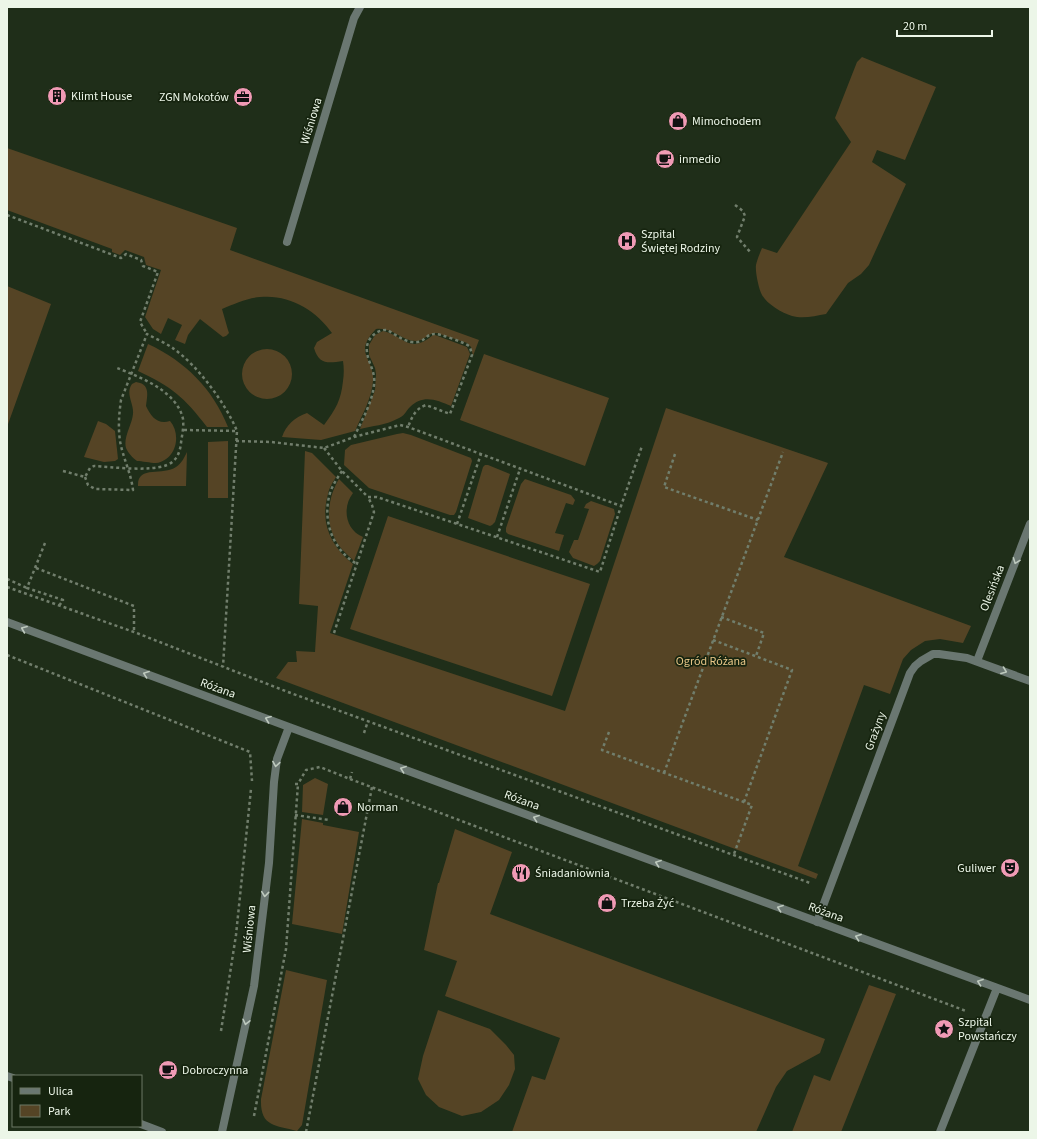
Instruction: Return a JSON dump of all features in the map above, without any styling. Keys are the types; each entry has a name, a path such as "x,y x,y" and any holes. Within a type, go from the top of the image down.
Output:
{"street":[{"name":"Wiśniowa","path":"287,242 354,18 360,7"},
{"name":"Olesińska","path":"977,661 1030,524"},
{"name":"Różana","path":"7,622 1030,1000"},
{"name":"Grażyny","path":"817,922 910,673 915,666 933,654 967,658 1030,681"},
{"name":"Wiśniowa","path":"222,1132 254,986 269,863 274,782 277,759 289,727"},
{"path":"940,1132 997,988"},
{"path":"142,1124 162,1132"}],"path":[{"path":"735,205 743,211 745,216 736,237 750,253"},
{"path":"7,215 121,258 126,254 141,260 143,266 158,272 140,322 147,334 174,349 189,362 211,388 226,409 237,431 224,667"},
{"path":"354,437 367,411 373,393 375,375 366,348 372,336 376,332 387,330 403,339 414,342 421,342 431,334 437,334 466,344 471,349 472,355 450,414 426,405 420,407 414,413 408,427"},
{"path":"117,368 131,374 151,383 175,403 183,418 184,430 177,458 167,465 146,468 127,468 94,466 90,468 86,477 88,485 95,489 133,490 127,468 120,442 119,422 121,400 131,374 147,334"},
{"path":"236,441 271,442 324,448 354,437 400,425 622,506"},
{"path":"184,430 237,431"},
{"path":"368,497 377,497 600,572 642,446"},
{"path":"324,448 342,471 368,497 374,512 334,633"},
{"path":"664,772 783,452"},
{"path":"457,524 481,454"},
{"path":"675,454 664,487 758,520"},
{"path":"497,537 520,469"},
{"path":"63,471 86,477"},
{"path":"342,471 331,492 327,508 330,531 337,546 357,564"},
{"path":"27,588 45,543"},
{"path":"36,568 134,606 134,632"},
{"path":"7,581 63,600 59,606"},
{"path":"7,587 134,632 224,667 829,890"},
{"path":"721,618 764,633 756,656"},
{"path":"713,640 792,670 744,802"},
{"path":"7,655 250,752 252,781 236,935 220,1038"},
{"path":"350,779 368,720"},
{"path":"609,732 602,750 752,805 734,854"},
{"path":"252,781 298,784 306,770 320,767 968,1012"},
{"path":"306,1132 372,787"},
{"path":"295,815 328,820"}],"green space":[{"path":"862,57 936,87 905,160 877,150 872,162 906,184 869,265 861,274 848,283 826,314 805,317 792,316 775,308 764,298 757,276 756,263 762,248 777,253 851,142 835,118 857,62"},
{"path":"7,148 237,228 230,250 479,340 473,356 471,347 467,343 437,333 431,334 422,340 416,341 406,339 387,330 376,329 369,337 365,350 373,373 371,394 355,431 321,440 282,437 292,422 307,413 324,425 335,409 339,399 344,371 343,361 325,362 316,354 314,348 317,342 332,333 326,325 318,317 301,305 281,298 260,297 245,300 222,309 229,333 226,336 223,337 200,319 188,335 185,344 175,340 182,325 168,318 161,334 153,329 145,317 161,270 146,265 144,257 125,250 120,255 112,252 112,249 7,210"},
{"path":"7,286 51,304 7,427"},
{"path":"383,331 412,344 418,344 435,335 467,347 470,354 451,406 435,400 425,399 415,403 400,418 384,424 360,429 375,390 376,374 369,355 369,345 375,335"},
{"path":"148,344 174,359 196,378 214,400 228,427 207,427 177,394 160,382 138,371"},
{"path":"262,349 272,349 285,356 292,369 292,379 285,392 272,399 262,399 253,395 246,388 242,379 242,369 246,360 253,353"},
{"path":"484,354 609,398 585,466 460,420"},
{"path":"136,382 141,383 146,388 146,406 150,414 158,421 170,421 174,427 176,433 175,446 168,457 163,461 156,463 137,461 126,448 125,444 133,414 129,391 132,384"},
{"name":"Ogród Różana","path":"666,408 828,463 784,557 971,626 963,643 940,639 925,641 911,650 903,659 890,694 864,685 798,866 818,874 816,879 276,678 288,662 297,662 296,651 315,652 318,606 299,604 305,451 312,453 336,477 328,494 325,514 326,524 338,549 353,564 330,633 565,711"},
{"path":"98,421 106,424 115,431 118,459 115,461 104,462 84,457"},
{"path":"403,433 471,458 472,461 454,515 450,515 369,488 344,465 345,450 351,445"},
{"path":"228,441 228,498 208,498 208,442"},
{"path":"187,452 186,486 138,486 142,475 146,473 171,470 181,462"},
{"path":"485,465 510,474 495,522 490,526 468,518 483,467"},
{"path":"339,479 353,493 347,505 347,518 349,524 357,534 363,537 354,561 338,544 331,530 329,507 333,492"},
{"path":"525,479 571,495 575,500 573,505 566,503 555,533 564,535 559,551 508,534 506,532 521,484"},
{"path":"591,501 614,509 615,514 600,561 594,566 573,558 569,552 574,540 578,540 589,509 584,508 586,504"},
{"path":"388,516 590,584 552,696 350,629"},
{"path":"315,778 328,784 323,815 302,812 303,785"},
{"path":"302,819 359,832 342,934 292,924"},
{"path":"455,829 512,852 490,914 825,1039 820,1053 787,1071 776,1087 756,1132 512,1132 532,1076 545,1080 560,1038 445,996 457,961 424,950 438,883"},
{"path":"286,970 327,980 302,1125 297,1131 270,1123 263,1115 261,1108 261,1099"},
{"path":"869,985 896,994 841,1132 792,1132 814,1075 830,1081"},
{"path":"438,1010 490,1029 514,1055 515,1069 509,1085 499,1100 481,1112 462,1116 439,1107 426,1095 418,1079 423,1056"}],"place":[{"name":"Klimt House","path":"57,96"},
{"name":"ZGN Mokotów","path":"243,97"},
{"name":"Mimochodem","path":"678,121"},
{"name":"inmedio","path":"665,159"},
{"name":"Szpital Świętej Rodziny","path":"627,241"},
{"name":"Norman","path":"343,807"},
{"name":"Guliwer","path":"1010,868"},
{"name":"Śniadaniownia","path":"521,873"},
{"name":"Trzeba Żyć","path":"607,903"},
{"name":"Szpital Powstańczy","path":"944,1029"},
{"name":"Dobroczynna","path":"168,1070"}]}
